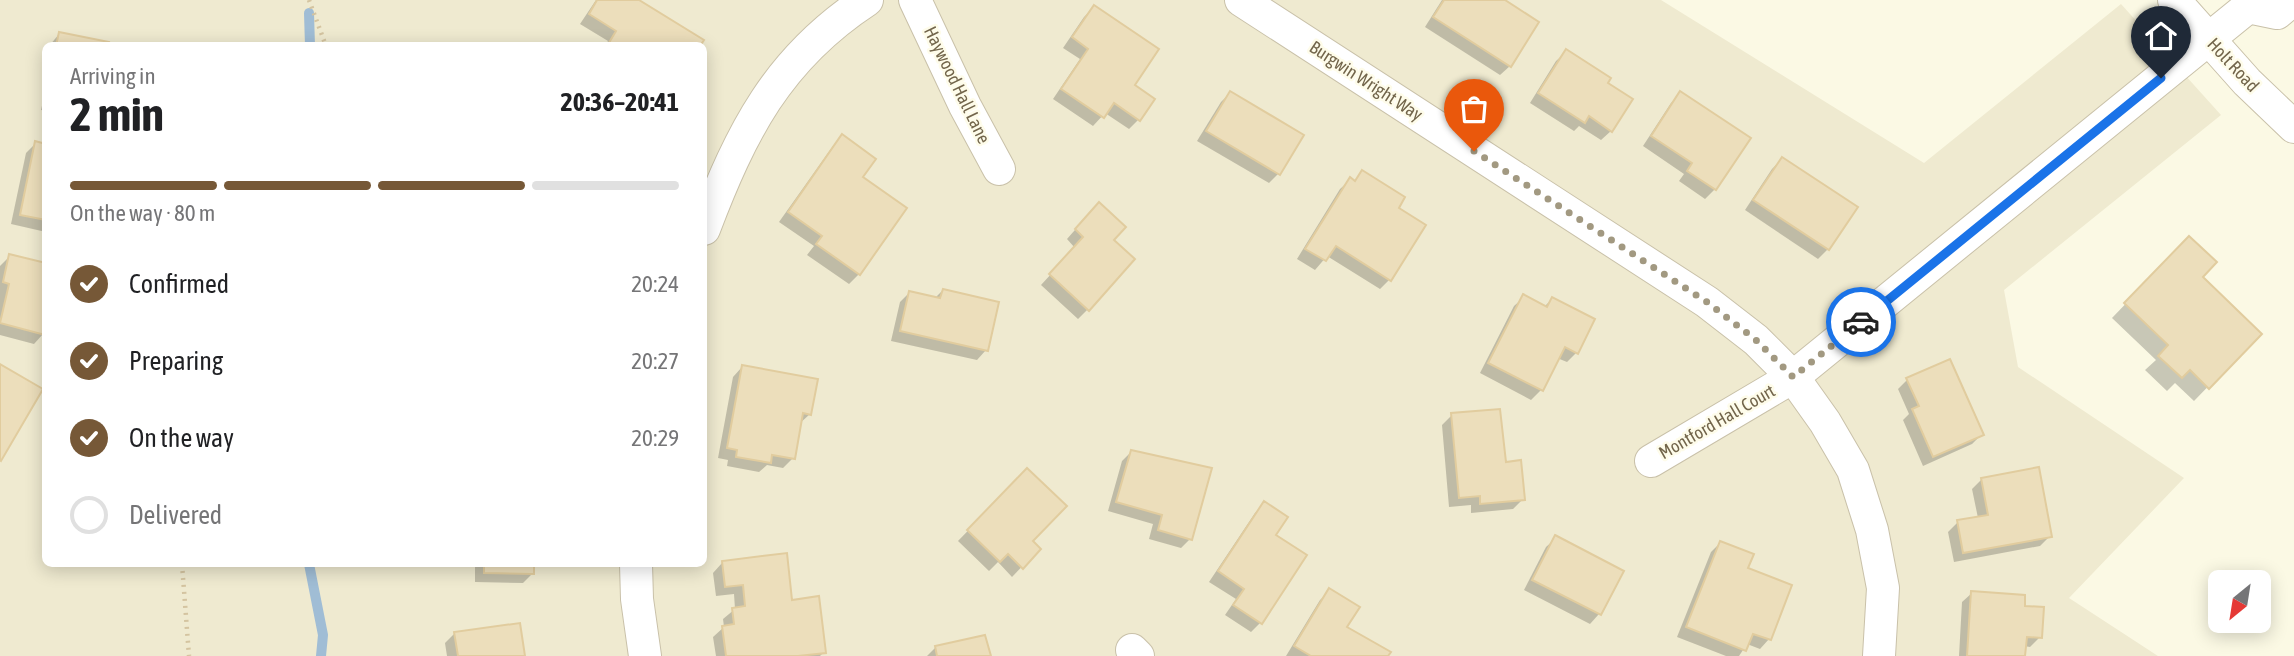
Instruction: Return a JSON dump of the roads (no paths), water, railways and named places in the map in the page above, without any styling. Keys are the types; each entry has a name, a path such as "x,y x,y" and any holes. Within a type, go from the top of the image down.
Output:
{"street":[{"path":"707,222 743,137 767,95 822,32 867,0"},
{"name":"Haywood Hall Lane","path":"915,0 965,106 999,169"},
{"name":"Burgwin Wright Way","path":"1241,0 1707,302 1756,340 1793,377 1825,422 1853,470 1872,530 1882,589 1879,656"},
{"name":"Holt Road","path":"2174,0 2248,82 2294,127"},
{"path":"2249,4 2277,13 2293,0"},
{"name":"Montford Hall Court","path":"1651,461 1793,377 2249,4"},
{"path":"636,567 645,656"}],"waterway":[{"path":"309,13 310,42"},
{"path":"310,567 323,635 321,656"}]}
